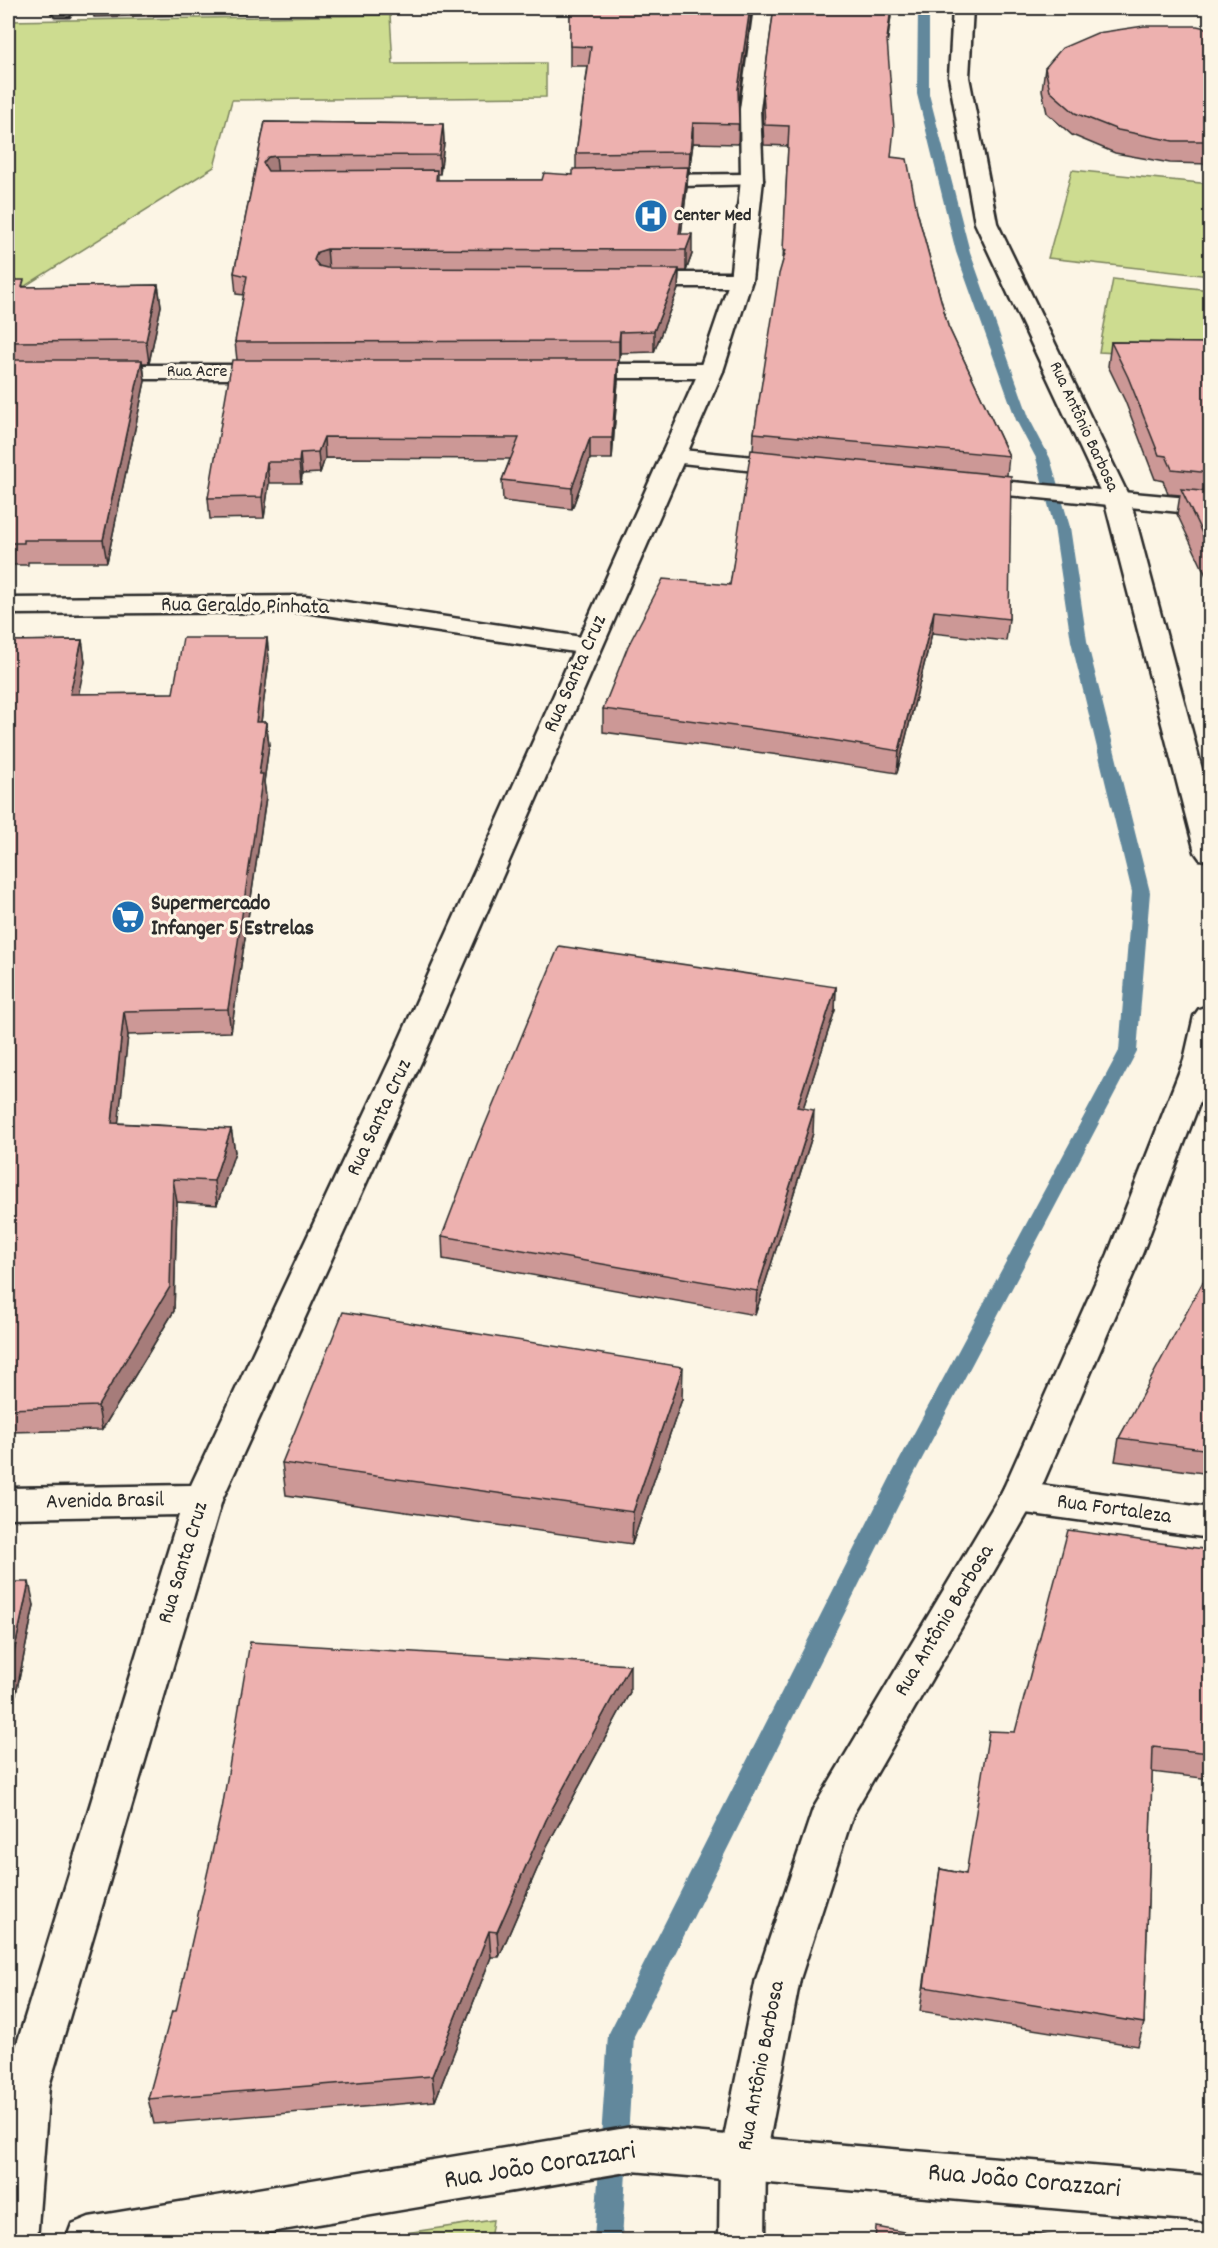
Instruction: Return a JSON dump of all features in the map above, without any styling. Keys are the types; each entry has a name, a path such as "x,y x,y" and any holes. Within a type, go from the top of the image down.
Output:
{"street":[{"name":"Rua Santa Cruz","path":"14,2241 26,2086 202,1500 408,1056 711,371 741,280 752,180 750,109 764,8"},
{"name":"Rua Antônio Barbosa","path":"963,8 959,77 986,223 1117,499 1210,852"},
{"path":"622,181 752,180"},
{"path":"612,280 741,280"},
{"path":"545,371 711,371"},
{"name":"Rua Acre","path":"8,372 297,372"},
{"path":"672,456 813,470"},
{"path":"942,482 1210,508"},
{"name":"Rua Geraldo Pinhata","path":"8,606 305,604 588,646"},
{"name":"Rua Antônio Barbosa","path":"742,2241 743,2157 778,1979 834,1809 1018,1497 1125,1254 1200,1060 1210,1016"},
{"name":"Rua Fortaleza","path":"1018,1497 1210,1523"},
{"name":"Avenida Brasil","path":"8,1503 202,1500"},
{"name":"Rua João Corazzari","path":"89,2241 632,2149 1210,2199"}],"green space":[{"path":"390,15 393,64 546,63 546,97 232,100 214,167 22,288 8,288 8,21"},
{"path":"1072,170 1210,184 1210,276 1048,258"},
{"path":"1113,279 1210,290 1210,358 1099,352"},
{"path":"493,2220 490,2240 359,2240"}],"building":[{"path":"570,8 750,8 738,89 739,124 693,123 690,152 576,153 591,47 570,46"},
{"path":"774,8 891,8 887,39 894,129 891,157 907,159 917,211 948,326 1009,456 754,433 779,274 786,250 783,250 789,126 765,125 763,89"},
{"path":"1144,26 1197,26 1210,29 1210,141 1173,141 1118,130 1075,113 1050,91 1045,68 1062,48 1097,33"},
{"path":"265,122 443,124 439,155 276,156 268,157 263,163 268,171 437,170 436,180 542,180 544,173 573,175 573,169 688,167 679,234 692,234 686,250 327,249 317,252 314,260 319,266 327,268 679,269 654,331 620,332 619,341 235,342 247,276 234,273"},
{"path":"8,280 24,280 22,287 158,285 146,341 8,342"},
{"path":"1111,342 1210,343 1210,473 1172,469 1166,456 1159,455 1128,377"},
{"path":"8,360 142,360 103,540 24,540 24,543 8,543"},
{"path":"232,360 618,360 612,438 590,438 572,488 502,480 519,438 324,437 318,452 300,453 299,462 267,462 262,497 208,498"},
{"path":"751,450 1011,476 1009,619 934,611 899,751 788,733 603,709 628,646 663,579 730,585"},
{"path":"1181,489 1210,492 1210,550"},
{"path":"183,638 267,638 256,722 266,722 259,774 263,774 228,1009 124,1011 112,1123 231,1129 214,1181 173,1179 170,1287 98,1406 8,1409 8,641 82,640 70,694 173,693"},
{"path":"559,946 836,987 797,1107 814,1110 757,1291 442,1236 477,1144"},
{"path":"1205,1278 1210,1279 1210,1450 1119,1438"},
{"path":"343,1312 683,1367 633,1512 282,1463"},
{"path":"1068,1530 1210,1550 1210,1753 1153,1747 1144,2023 924,1987 940,1869 966,1874 989,1731 1015,1732"},
{"path":"8,1582 29,1582 10,1671 8,1671"},
{"path":"250,1642 630,1665 546,1820 497,1932 489,1931 432,2076 148,2099 172,2011 176,2011 222,1809"},
{"path":"876,2227 955,2241 875,2241"},
{"path":"1028,2232 1075,2241 1028,2241"}],"waterway":[{"path":"608,2240 621,2035 903,1474 1128,1051 1141,892 1079,641 1062,527 1043,458 1023,420 963,252 923,94 923,8"}],"place":[{"name":"Center Med","path":"651,216"},
{"name":"Supermercado Infanger 5 Estrelas","path":"128,917"}]}
